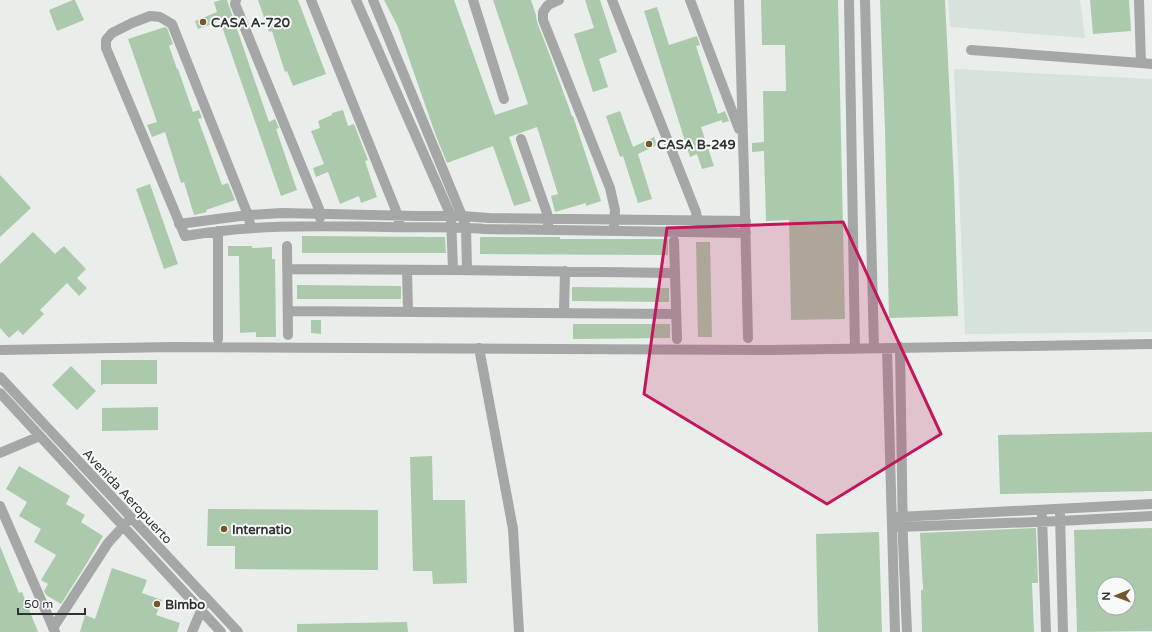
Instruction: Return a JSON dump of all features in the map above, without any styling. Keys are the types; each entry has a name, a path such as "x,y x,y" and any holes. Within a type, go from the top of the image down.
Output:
{"street":[{"path":"236,0 235,4 320,214 321,226"},
{"path":"311,0 398,215 400,228"},
{"path":"356,0 451,216 453,270"},
{"path":"373,0 466,227 466,270"},
{"path":"473,0 504,99"},
{"path":"559,0 548,5 543,12 543,20 610,188 613,197 614,231"},
{"path":"612,0 696,212 698,232"},
{"path":"690,0 742,137"},
{"path":"739,0 748,338"},
{"path":"849,0 856,348"},
{"path":"865,0 874,348"},
{"path":"1139,0 1141,63"},
{"path":"251,228 248,215 172,24 160,18 150,16 112,33 106,40 106,48 185,236 251,228 321,226 400,228 452,226 484,229 746,233"},
{"path":"850,26 865,26"},
{"path":"971,50 1152,64"},
{"path":"850,81 867,81"},
{"path":"851,131 868,130"},
{"path":"521,139 547,213 548,230"},
{"path":"852,186 869,186"},
{"path":"282,213 282,227"},
{"path":"179,224 248,215 282,213 547,219 746,221"},
{"path":"218,231 218,339"},
{"path":"853,238 871,238"},
{"path":"674,241 677,339"},
{"path":"287,246 288,335"},
{"path":"288,269 675,273"},
{"path":"408,270 408,312"},
{"path":"564,313 565,271"},
{"path":"854,291 872,290"},
{"path":"288,311 676,314"},
{"path":"0,350 173,347 771,350 1152,344"},
{"path":"900,347 906,632"},
{"path":"480,348 513,529 520,632"},
{"path":"888,348 895,632"},
{"name":"Avenida Aeropuerto","path":"0,377 238,632"},
{"name":"Avenida Aeropuerto","path":"0,393 4,401 40,436 221,632"},
{"path":"889,406 901,406"},
{"path":"0,453 40,436"},
{"path":"890,442 902,442"},
{"path":"891,476 902,477"},
{"path":"903,522 994,512 1152,504"},
{"path":"0,506 54,630"},
{"path":"1119,506 1120,518"},
{"path":"1088,508 1088,520"},
{"path":"1060,509 1063,632"},
{"path":"1042,510 1046,632"},
{"path":"994,512 995,523"},
{"path":"892,522 1042,522 1152,516"},
{"path":"54,630 108,543 132,518"},
{"path":"1043,552 1061,551"},
{"path":"893,563 904,563"},
{"path":"192,632 207,599"},
{"path":"1045,608 1063,607"},
{"path":"894,615 906,615"}],"highlighted area":[{"path":"843,222 941,434 827,504 644,394 667,228"}],"shaded area":[{"path":"948,0 1080,0 1085,38 950,27"},
{"path":"954,69 1152,79 1152,332 965,334"}],"building":[{"path":"75,0 84,20 57,31 49,10"},
{"path":"227,0 269,122 275,119 279,128 276,129 297,190 281,196 220,21 198,29 195,21 217,12 214,2"},
{"path":"258,0 298,0 326,74 293,86 287,71 285,72 272,31 269,32"},
{"path":"384,0 454,0 495,115 528,104 493,0 531,0 537,22 573,116 601,201 586,206 586,203 555,212 551,196 558,194 537,127 509,137 531,201 514,206 493,146 447,163 398,27"},
{"path":"585,0 600,0 617,52 599,59 608,87 593,92 574,34 594,28"},
{"path":"761,0 838,0 845,319 791,320 789,220 766,221 764,151 752,152 752,143 764,142 763,91 786,91 785,45 762,45"},
{"path":"880,0 945,0 954,182 958,316 889,318 885,129"},
{"path":"1090,0 1129,0 1131,31 1093,34"},
{"path":"657,7 669,45 697,36 700,45 696,46 718,114 725,111 729,121 722,123 722,120 701,127 714,166 702,169 697,154 690,157 644,11"},
{"path":"165,27 167,28 173,44 169,46 193,112 199,110 202,118 198,119 222,185 228,183 235,200 206,210 207,212 194,215 184,182 181,183 165,132 152,137 147,125 157,122 128,39"},
{"path":"343,110 348,126 354,124 368,160 365,161 377,197 361,203 359,196 340,204 328,172 316,177 313,168 324,164 311,131 320,128 318,121 332,115 332,113"},
{"path":"620,111 633,147 654,137 657,145 638,154 652,199 638,203 623,156 620,157 606,116"},
{"path":"0,175 31,208 0,237"},
{"path":"150,184 178,264 164,269 136,189"},
{"path":"33,232 55,254 64,246 86,269 77,278 87,288 79,296 67,283 40,310 44,314 23,335 18,330 9,338 0,328 0,264"},
{"path":"302,236 445,237 446,253 302,253"},
{"path":"480,237 668,239 668,255 480,254"},
{"path":"696,242 710,242 712,337 698,337"},
{"path":"228,246 252,246 252,248 272,247 272,259 275,259 276,337 256,337 256,332 240,333 239,256 228,256"},
{"path":"297,285 401,286 401,299 297,299"},
{"path":"572,287 669,288 669,302 572,301"},
{"path":"311,320 321,320 321,334 311,333"},
{"path":"573,324 670,324 670,338 573,339"},
{"path":"101,360 157,360 157,384 103,384 101,386"},
{"path":"71,366 96,391 77,410 52,385"},
{"path":"158,407 158,430 102,431 102,408"},
{"path":"1152,432 1152,491 1000,494 998,435"},
{"path":"432,456 433,500 465,500 467,583 433,584 432,571 413,571 410,457"},
{"path":"19,466 70,496 66,504 85,515 81,522 103,536 61,604 46,595 44,591 48,584 41,580 56,555 34,542 41,529 19,516 27,502 6,489"},
{"path":"208,509 378,510 378,570 235,569 235,546 207,546"},
{"path":"1036,528 1038,583 1032,583 1034,632 922,632 921,590 923,590 920,533"},
{"path":"1152,528 1152,631 1077,632 1074,530"},
{"path":"879,532 882,632 818,632 816,534"},
{"path":"0,546 19,593 22,592 38,632 0,632"},
{"path":"112,568 147,580 142,593 162,600 156,615 180,623 177,632 80,632 85,615 95,619"},
{"path":"407,622 408,632 297,632 297,624"}],"place":[{"name":"CASA A-720","path":"203,22"},
{"name":"CASA B-249","path":"649,144"},
{"name":"Internatio","path":"224,529"},
{"name":"Bimbo","path":"157,604"}]}
